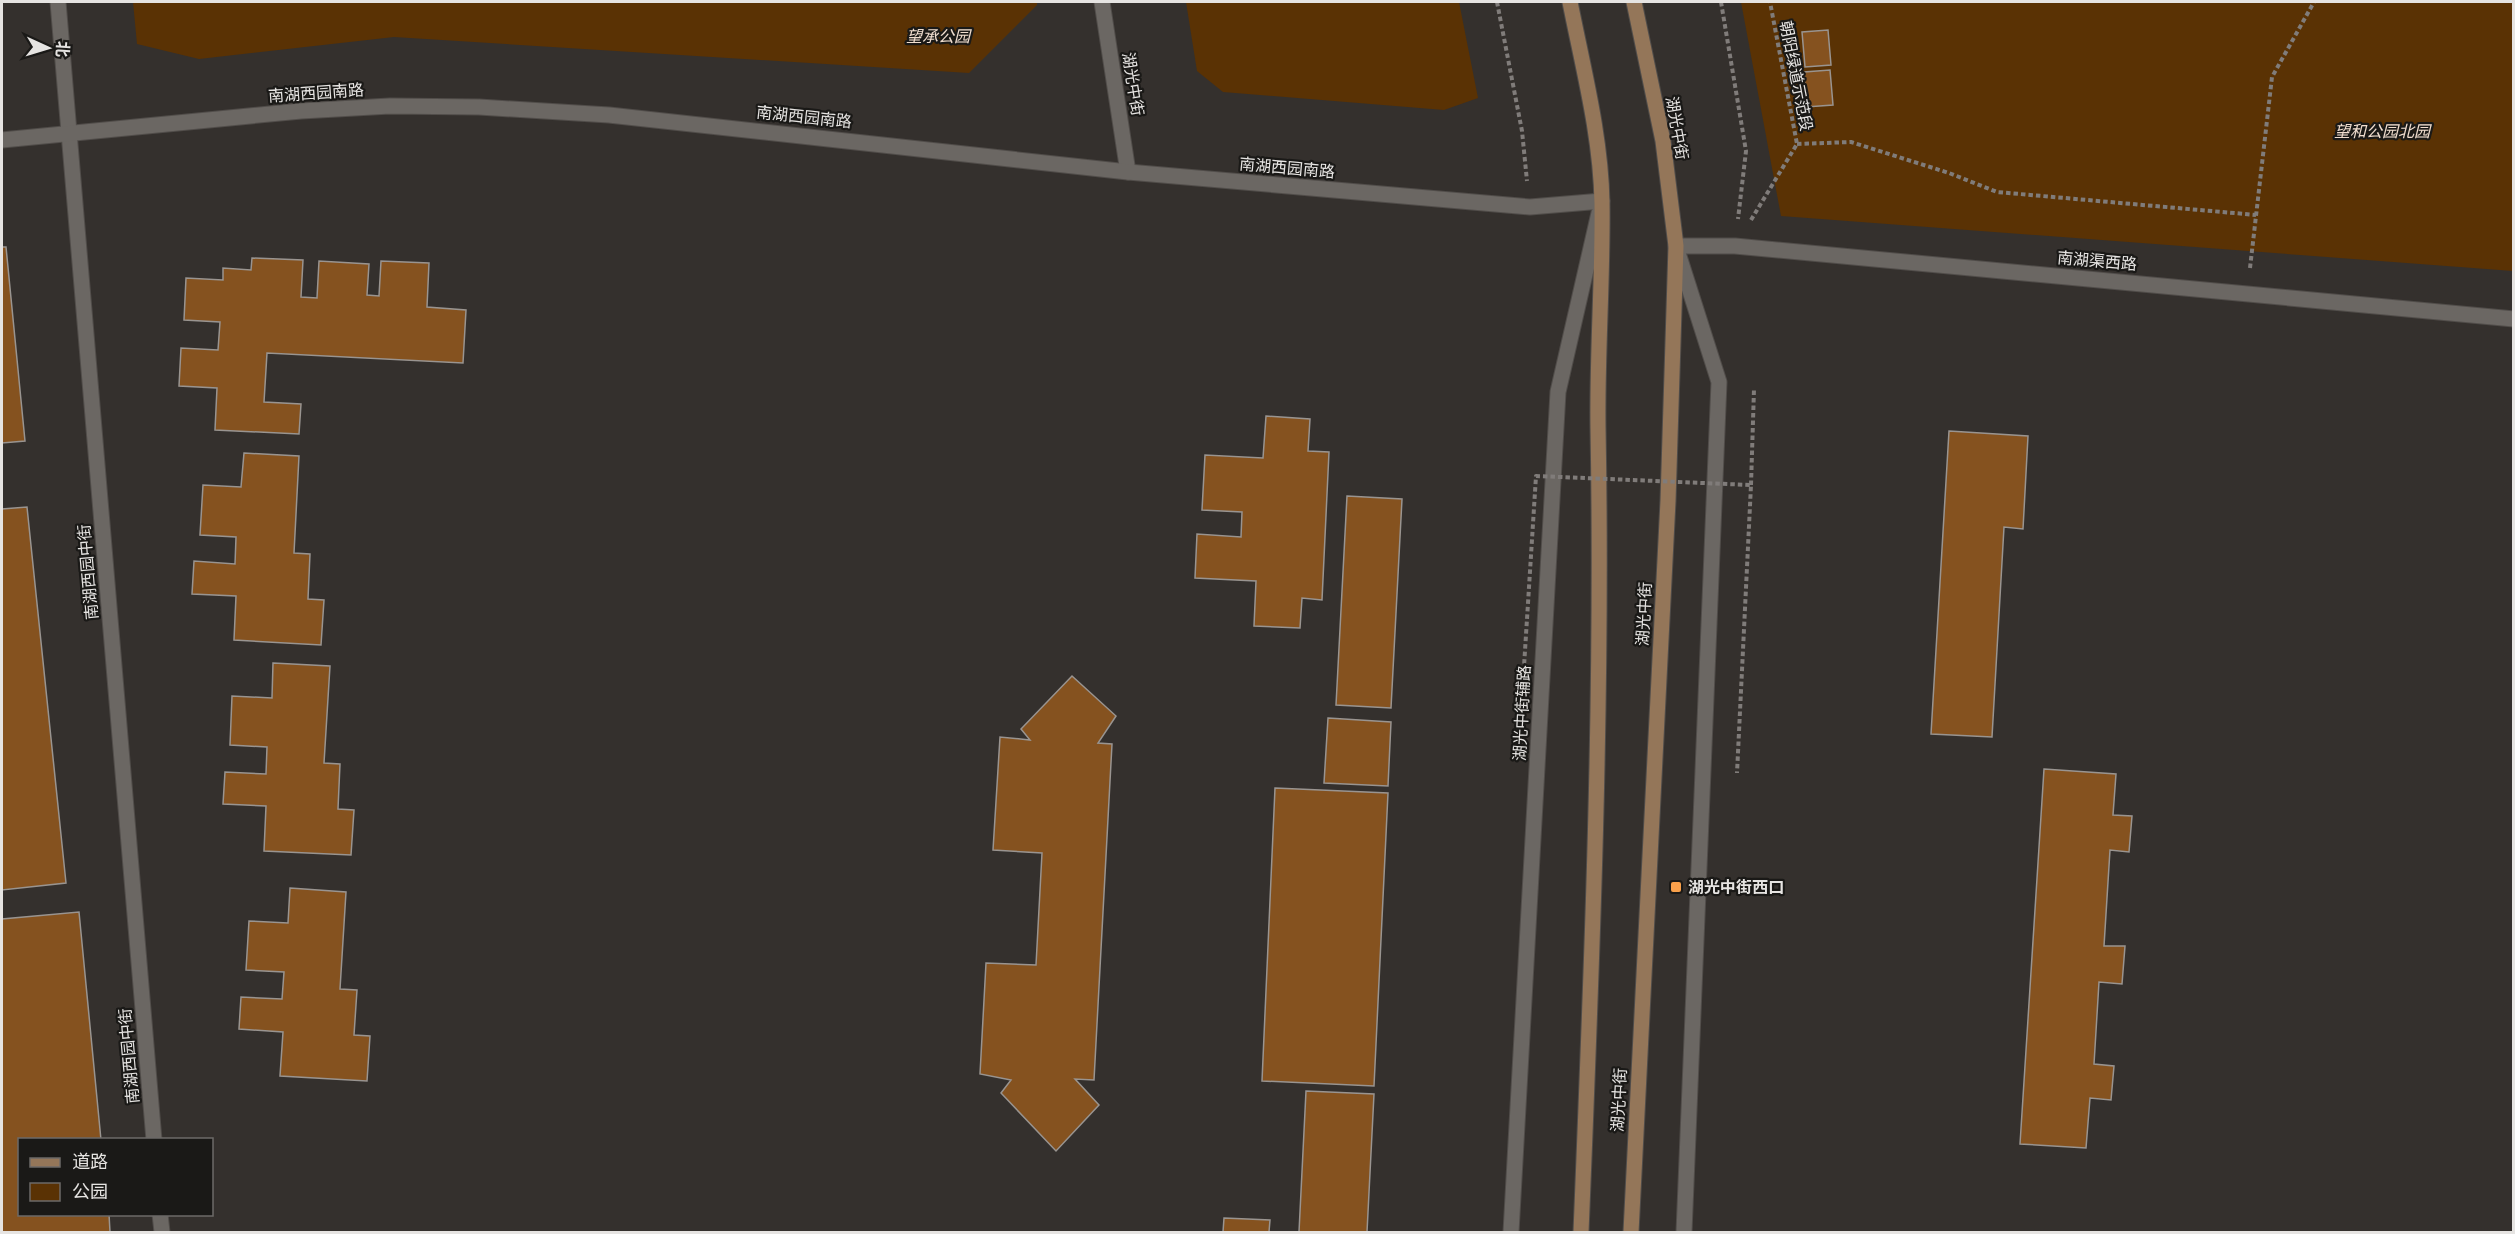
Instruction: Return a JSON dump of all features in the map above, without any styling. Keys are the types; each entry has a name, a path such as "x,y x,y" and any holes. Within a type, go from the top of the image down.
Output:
{"main road":[{"name":"湖光中街","path":"1570,2 1596,136 1602,201 1598,390 1601,565 1588,1063 1581,1233"},
{"name":"湖光中街","path":"1631,1233 1668,501 1676,246 1663,141 1634,2"}],"street":[{"name":"南湖西园中街","path":"58,2 154,1138"},
{"name":"湖光中街","path":"1102,2 1128,171"},
{"name":"南湖西园南路","path":"2,140 301,111 390,106 479,107 609,115 1128,171 1530,207 1602,201"},
{"name":"湖光中街辅路","path":"1511,1233 1557,392 1602,201"},
{"name":"南湖渠西路","path":"1676,246 1735,246 2514,319"},
{"path":"1676,246 1719,382 1684,1233"},
{"path":"160,1216 162,1233"}],"path":[{"path":"1497,2 1522,131 1530,207"},
{"path":"1721,2 1746,151 1735,246"},
{"name":"朝阳绿道示范段","path":"1735,246 1797,144 1770,2"},
{"path":"2247,293 2272,77 2314,2"},
{"path":"1797,144 1851,142 1949,173 1997,192 2256,215"},
{"path":"1737,773 1754,389"},
{"path":"1519,746 1536,476 1751,485"}],"green space":[{"name":"望承公园","path":"133,2 1037,2 1037,5 969,73 394,37 199,59 137,44"},
{"path":"1186,2 1459,2 1478,98 1444,110 1223,92 1197,71"},
{"name":"望和公园北园","path":"1741,2 2513,2 2513,271 1781,216"}],"building":[{"path":"1828,30 1831,65 1805,67 1802,32"},
{"path":"1830,70 1833,105 1806,107 1804,72"},
{"path":"2,247 6,247 25,441 2,443"},
{"path":"252,258 303,260 301,297 317,298 319,261 369,264 367,295 379,296 381,261 429,263 427,307 466,310 463,363 267,353 264,402 301,404 299,434 215,430 217,388 179,386 181,348 218,350 220,322 184,320 186,278 223,280 223,268 251,270"},
{"path":"1266,416 1310,419 1308,451 1329,452 1322,600 1302,598 1300,628 1254,626 1256,581 1195,578 1197,534 1241,537 1242,512 1202,510 1205,455 1263,458"},
{"path":"1949,431 2028,436 2023,529 2004,527 1992,737 1931,734"},
{"path":"244,453 299,456 294,553 310,554 308,599 324,600 321,645 234,640 236,596 192,594 194,561 235,564 236,537 200,535 203,485 241,487"},
{"path":"1347,496 1402,499 1391,708 1336,705"},
{"path":"27,507 66,883 2,890 2,509"},
{"path":"273,663 330,666 324,763 340,764 338,809 354,810 351,855 264,851 266,806 223,804 225,772 266,774 267,747 230,745 232,696 272,698"},
{"path":"1072,676 1116,716 1098,743 1112,744 1094,1080 1075,1079 1099,1105 1056,1151 1001,1093 1011,1080 980,1074 986,963 1036,965 1042,853 993,850 1000,737 1030,740 1021,729"},
{"path":"1328,718 1391,722 1388,786 1324,783"},
{"path":"2044,769 2116,774 2113,815 2132,816 2129,852 2110,850 2104,946 2125,946 2122,984 2099,982 2094,1064 2114,1066 2111,1100 2090,1098 2086,1148 2020,1144"},
{"path":"1275,788 1388,793 1374,1086 1262,1081"},
{"path":"290,888 346,892 340,989 357,990 354,1035 370,1036 367,1081 280,1076 283,1032 239,1029 241,997 282,999 284,972 246,970 249,921 288,923"},
{"path":"79,912 101,1138 18,1138 18,1216 109,1216 110,1232 2,1232 2,919"},
{"path":"1306,1091 1374,1094 1367,1232 1299,1232"},
{"path":"1224,1218 1270,1220 1269,1232 1223,1232"}],"place":[{"name":"湖光中街西口","path":"1676,887"}]}
